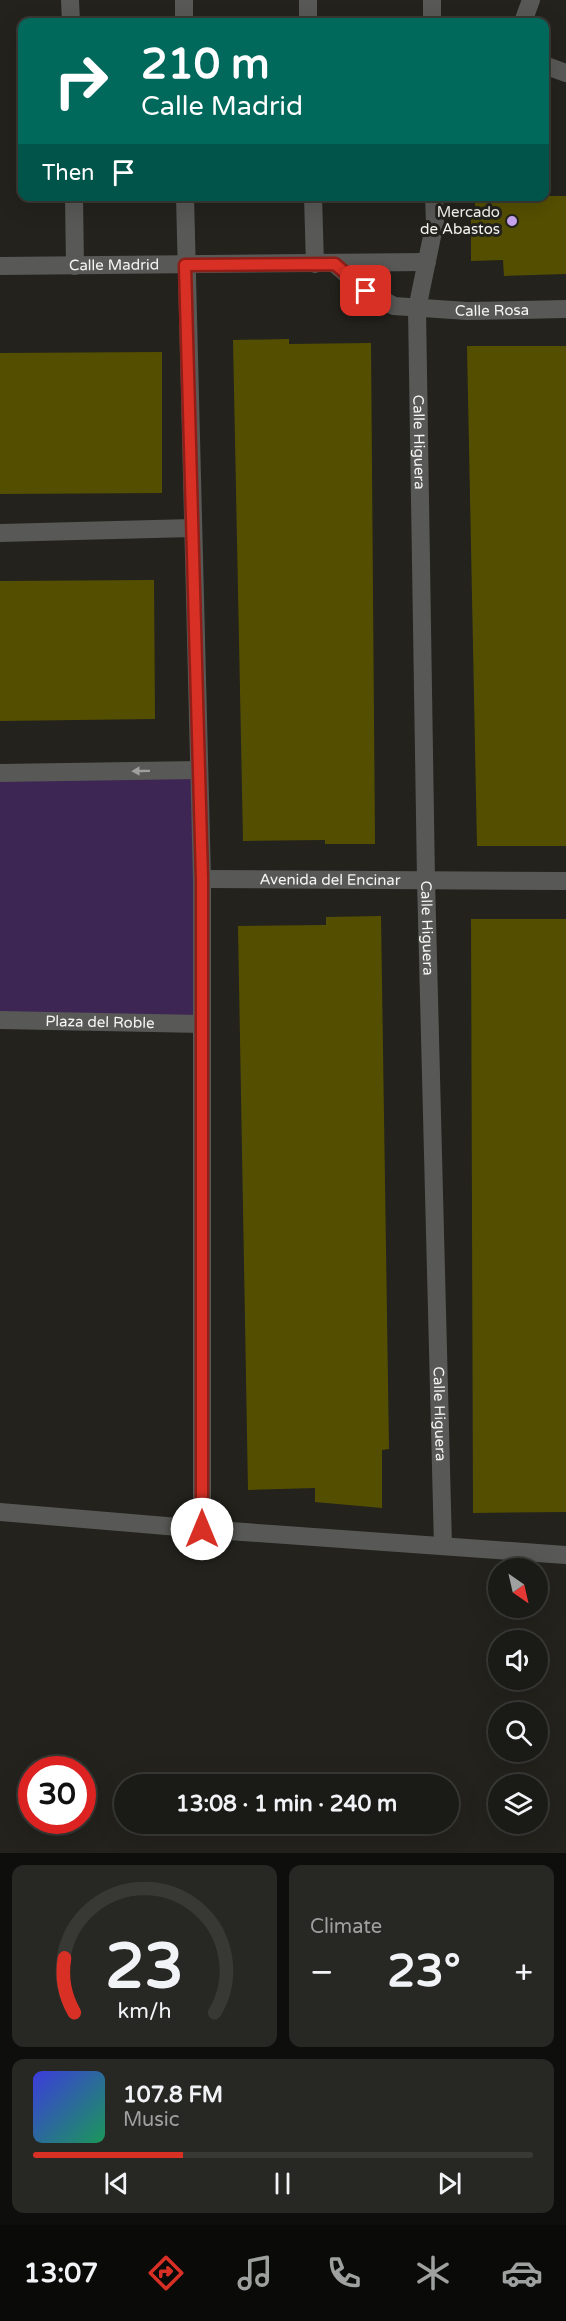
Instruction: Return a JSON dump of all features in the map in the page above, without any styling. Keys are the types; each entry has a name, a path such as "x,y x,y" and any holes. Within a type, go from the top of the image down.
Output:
{"street":[{"path":"70,0 71,18"},
{"path":"184,0 184,18"},
{"path":"308,0 308,18"},
{"path":"432,0 432,18"},
{"path":"524,18 531,0"},
{"path":"549,66 566,73"},
{"path":"74,201 75,266"},
{"path":"185,201 202,879 202,1529"},
{"path":"313,201 315,264"},
{"name":"Calle Higuera","path":"435,201 435,222 417,309 426,880 443,1546"},
{"name":"Calle Madrid","path":"0,266 427,262"},
{"path":"335,264 366,291 394,306 417,309"},
{"name":"Calle Rosa","path":"417,309 467,311 566,309"},
{"path":"0,533 192,528"},
{"path":"0,773 199,770"},
{"name":"Avenida del Encinar","path":"202,879 566,881"},
{"name":"Plaza del Roble","path":"0,1020 202,1024"},
{"path":"0,1512 566,1555"}],"shaded area":[{"path":"199,770 202,1024 0,1020 0,773"}],"building":[{"name":"Mercado de Abastos","path":"549,196 566,196 566,274 504,276 503,260 471,261 471,212 475,212 475,201 549,201"},
{"path":"289,339 289,344 371,343 375,844 325,844 325,840 243,841 233,340"},
{"path":"467,346 566,346 566,846 477,846"},
{"path":"162,352 162,493 0,494 0,353"},
{"path":"154,580 155,719 0,721 0,581"},
{"path":"381,916 389,1449 382,1450 382,1508 315,1502 315,1488 248,1490 238,926 326,925 326,917"},
{"path":"471,919 566,919 566,1512 473,1513"}],"place":[{"name":"Mercado de Abastos","path":"512,221"}],"route":[{"path":"202,1529 202,879 185,265 335,264 366,291"}]}
